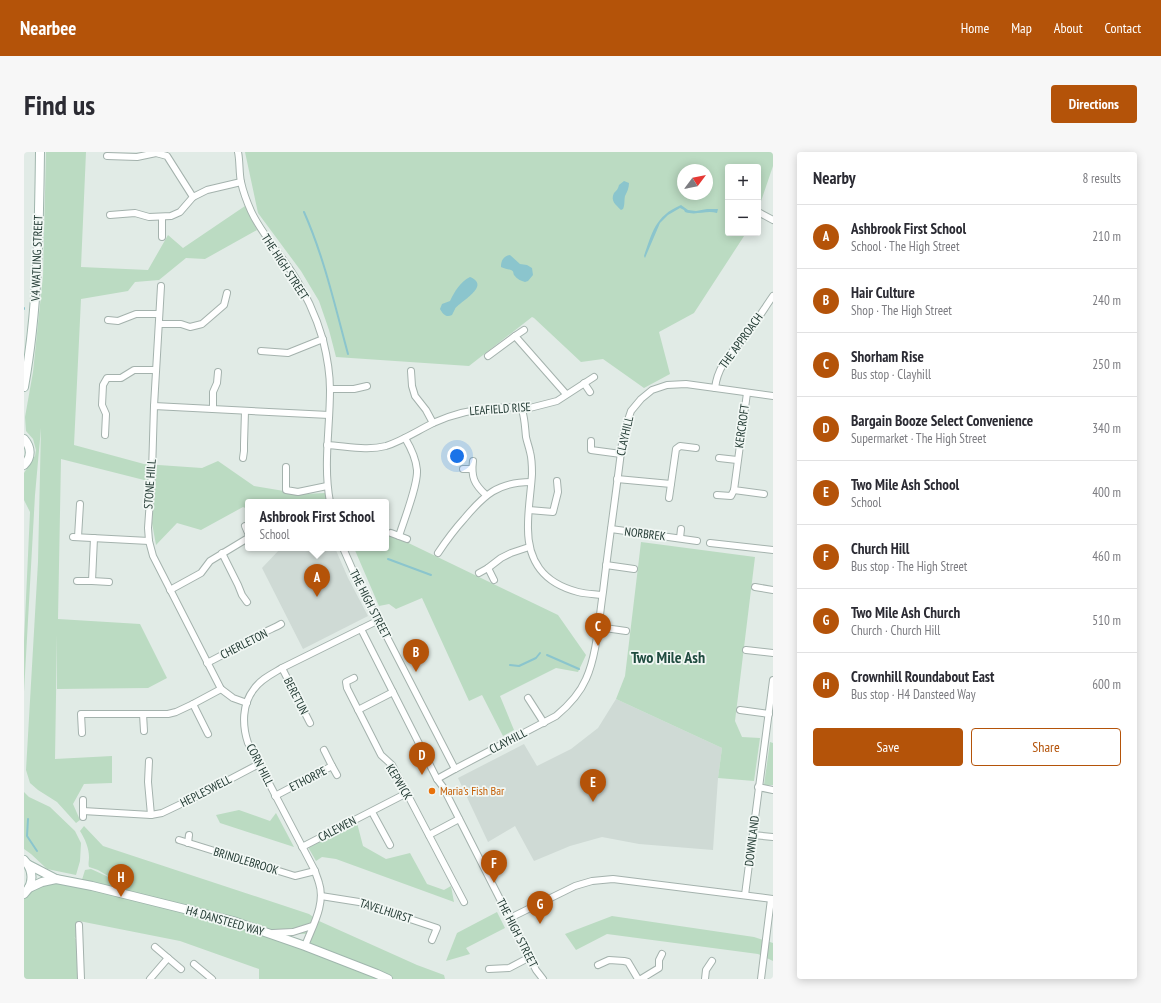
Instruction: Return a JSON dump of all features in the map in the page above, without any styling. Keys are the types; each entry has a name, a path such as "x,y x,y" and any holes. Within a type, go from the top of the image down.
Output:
{"street":[{"name":"V4 WATLING STREET","path":"24,387 30,354 35,309 39,230 40,152"},
{"name":"THE HIGH STREET","path":"238,152 241,182 251,211 265,236 291,271 306,297 323,339 327,356 330,389 327,445 327,486 329,499"},
{"path":"107,156 137,157 156,153 167,156 193,197"},
{"path":"110,215 135,213 149,217 171,216 180,212 193,197 207,190 241,182"},
{"path":"761,213 771,216"},
{"path":"162,217 162,237"},
{"name":"STONE HILL","path":"161,286 148,541 153,556 221,689 233,698 247,703"},
{"path":"159,324 180,324 190,327 202,324 224,305 227,293"},
{"name":"THE APPROACH","path":"715,388 716,378 720,367 747,334 773,296"},
{"path":"108,320 118,321 136,314 159,314"},
{"path":"488,356 524,330"},
{"path":"515,336 566,394"},
{"path":"261,351 288,353 323,339"},
{"path":"268,344 268,351"},
{"path":"105,435 106,414 102,406 103,385 107,378 120,378 134,370 156,370"},
{"path":"411,371 412,386 415,396 433,423"},
{"path":"213,409 213,392 217,383 218,372"},
{"name":"LEAFIELD RISE","path":"327,445 369,448 385,446 406,438 433,423 453,415 478,409 505,407 519,408 522,410 557,401 594,377"},
{"path":"584,383 590,392"},
{"name":"CLAYHILL","path":"455,769 556,716 567,706 587,678 592,663 598,627 623,436 631,411 641,399 652,390 667,386 686,384 773,396"},
{"path":"330,389 354,389 367,386"},
{"name":"KERCROFT","path":"734,490 747,392"},
{"path":"154,406 245,412 329,415"},
{"path":"522,410 530,454 531,482 528,526 529,547 533,559 540,570 550,580 562,587 579,592 602,595"},
{"path":"243,458 245,412"},
{"path":"399,536 416,482 417,471 414,455 406,438"},
{"path":"24,439 30,450 29,459 24,465"},
{"path":"591,441 588,450 621,454"},
{"path":"669,498 676,449 680,446 696,448"},
{"name":"KERCROFT","path":"719,458 738,460"},
{"path":"473,461 472,469 474,480 478,488 486,495"},
{"path":"286,467 286,490 298,492 327,486"},
{"path":"462,470 472,469"},
{"path":"617,478 671,484"},
{"path":"529,510 553,512 558,492 557,481"},
{"path":"438,553 448,538 486,495 507,485 521,482 531,482"},
{"path":"717,495 731,496 734,490 764,494"},
{"path":"80,504 76,537 148,541"},
{"name":"NORBREK","path":"611,529 697,541"},
{"name":"NORBREK","path":"680,538 681,529"},
{"path":"391,533 408,539"},
{"path":"442,533 448,538"},
{"path":"92,581 94,538"},
{"path":"170,590 201,574 210,560 245,540"},
{"path":"710,543 773,550"},
{"path":"478,572 488,568 510,553 529,547"},
{"name":"THE HIGH STREET","path":"344,551 354,573 455,769"},
{"path":"222,553 247,602"},
{"path":"606,565 634,569"},
{"path":"488,568 494,580"},
{"path":"77,581 109,582"},
{"path":"755,587 773,590"},
{"name":"CORN HILL","path":"305,946 320,907 320,884 315,871 248,743 244,731 244,716 247,703 254,689 267,677 378,620"},
{"name":"CHERLETON","path":"207,663 257,637 263,632 281,624"},
{"path":"598,627 626,631"},
{"name":"THE HIGH STREET","path":"361,629 536,970 543,979"},
{"path":"746,650 773,653"},
{"name":"BERETUN","path":"282,668 310,723"},
{"name":"KEPWICK","path":"354,678 346,682 347,688 381,755 392,765 464,902"},
{"name":"DOWNLAND","path":"745,895 773,680"},
{"path":"82,733 79,714 168,714 176,712 221,689"},
{"path":"358,710 393,692"},
{"path":"528,698 544,723"},
{"path":"192,704 208,734"},
{"path":"740,710 769,714"},
{"path":"143,714 144,731"},
{"path":"324,750 332,766"},
{"path":"149,761 148,782 151,815"},
{"name":"HEPLESWELL","path":"83,800 83,814 151,815 162,813 259,764"},
{"name":"ETHORPE","path":"276,796 332,766 337,775"},
{"path":"437,779 455,769"},
{"path":"758,787 773,790"},
{"name":"CALEWEN","path":"302,847 407,794"},
{"path":"372,812 390,845"},
{"path":"429,835 459,819"},
{"path":"188,843 189,835"},
{"path":"753,835 773,837"},
{"name":"BRINDLEBROOK","path":"178,840 295,876 315,871"},
{"path":"26,863 32,877 26,891"},
{"name":"H4 DANSTEED WAY","path":"26,863 56,879 92,886 233,921 305,946 388,979"},
{"name":"H4 DANSTEED WAY","path":"26,891 42,882 56,879"},
{"path":"510,918 575,886 592,881 613,879 772,899 761,979"},
{"name":"TAVELHURST","path":"321,896 359,902 437,928 432,940"},
{"path":"79,924 81,979"},
{"path":"270,933 293,932 312,926"},
{"path":"155,947 180,969"},
{"path":"598,965 609,960 628,962 640,979 659,968 659,960 662,954"},
{"path":"489,969 509,968 530,957"},
{"path":"150,979 168,958"},
{"path":"705,979 706,970 712,961"},
{"path":"194,964 212,979"}],"shaded area":[{"path":"278,551 336,551 348,578 368,616 303,649 262,568"},
{"path":"616,699 722,748 718,778 713,850 639,844 602,837 570,846 534,861 515,826 488,842 458,778 524,744 537,766 571,749 598,728"}],"green space":[{"path":"46,152 86,152 81,267 148,270 168,235 183,248 245,206 257,230 205,259 186,258 159,280 135,282 128,291 81,299 74,445 144,464 202,468 218,461 254,486 302,494 325,493 326,499 245,499 245,508 243,507 201,530 177,523 156,545 152,523 155,491 144,480 61,459 58,619 140,624 167,678 148,688 57,689 57,634 55,759 112,756 112,783 84,784 73,804 80,820 76,823 57,802 30,783 26,770 38,562 41,428 35,495 24,692 24,641 30,512 24,500 24,473 35,456 36,450 33,439 26,431 25,417 33,372 43,276"},
{"path":"245,152 773,152 773,166 761,201 761,164 725,164 725,236 744,236 694,313 659,332 670,374 644,388 603,359 581,362 532,317 469,366 336,357 319,301 301,271 258,213"},
{"path":"389,534 558,615 586,655 578,672 556,668 500,696 514,730 503,736 482,695 469,701 422,598 396,609 389,604 379,606 355,551 389,551"},
{"path":"641,542 755,557 735,721 742,737 760,738 754,781 718,778 722,748 616,699 625,676"},
{"path":"770,742 773,743 773,785 764,785"},
{"path":"24,792 29,797 50,807 75,831 81,843 80,861 76,875 47,869 24,849"},
{"path":"239,810 270,821 276,813 294,847 220,823 216,815"},
{"path":"357,823 363,846 386,859 410,853 427,884 444,890 451,886 454,902 336,859 322,857 316,861 308,847"},
{"path":"84,826 103,846 309,914 319,921 417,965 444,975 445,979 259,979 259,969 180,941 79,921 80,941 74,937 77,940 81,979 24,979 24,894 42,882 81,883 85,870 91,869 113,879 98,870 89,867 89,854 85,840 80,831","holes":["271,933 309,934 305,946"]},
{"path":"497,912 505,928 466,948 470,954 446,961 457,933"},
{"path":"612,916 754,937 773,943 773,961 758,954 607,934 576,950 565,934"}],"water":[{"path":"624,181 629,183 629,185 625,196 624,207 621,210 614,203 613,196 619,185"},
{"path":"681,205 688,210 696,211 718,209 717,213 689,213 680,208 668,215 660,223 645,258 644,256 652,233 660,220 672,209"},
{"path":"510,255 520,264 527,265 532,268 533,275 528,281 525,282 518,279 512,270 501,267 503,259"},
{"path":"470,277 476,281 478,285 476,289 455,309 452,315 445,315 440,309 442,304 450,301 461,284"}],"waterway":[{"path":"304,212 323,264 348,354"},
{"path":"388,559 431,575"},
{"path":"510,665 519,666 536,658 540,653"},
{"path":"547,655 579,669"},
{"path":"28,819 27,836 37,851"}],"place":[{"name":"Ashbrook First School","path":"317,597"},
{"name":"Shorham Rise","path":"598,646"},
{"name":"Hair Culture","path":"416,672"},
{"name":"Bargain Booze Select Convenience","path":"422,775"},
{"name":"Maria's Fish Bar","path":"432,791"},
{"name":"Two Mile Ash School","path":"593,802"},
{"name":"Church Hill","path":"494,883"},
{"name":"Crownhill Roundabout East","path":"121,897"},
{"name":"Two Mile Ash Church","path":"540,924"}],"district":[{"name":"Two Mile Ash","path":"668,657"}]}
